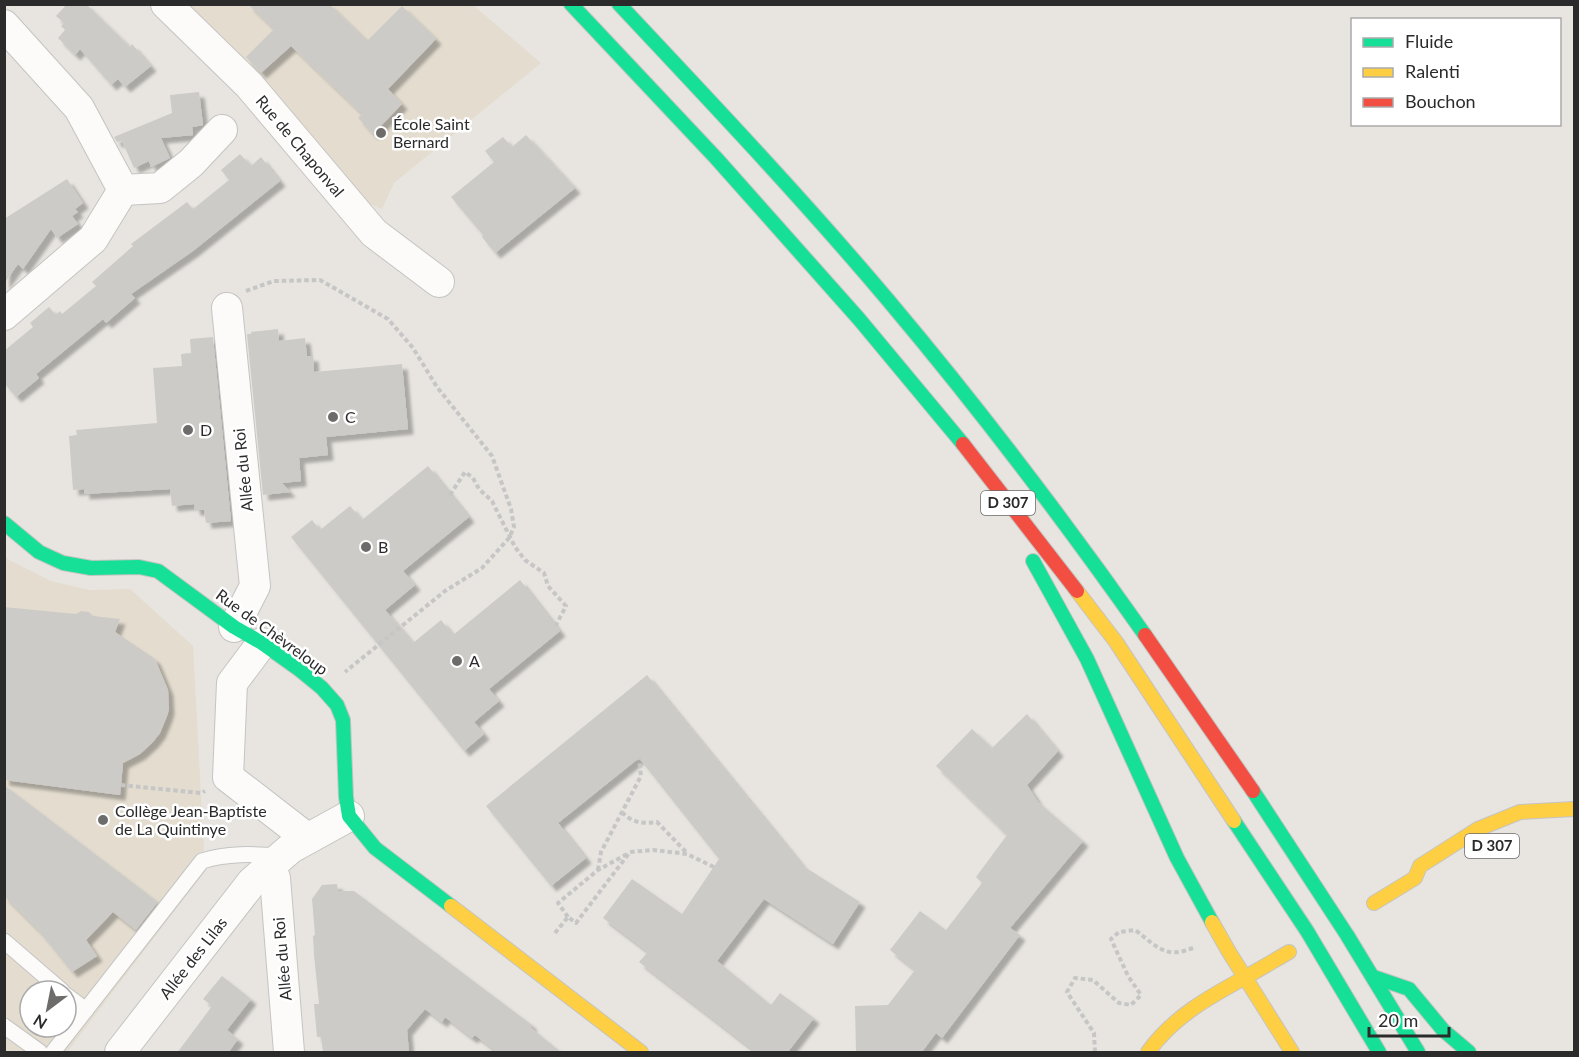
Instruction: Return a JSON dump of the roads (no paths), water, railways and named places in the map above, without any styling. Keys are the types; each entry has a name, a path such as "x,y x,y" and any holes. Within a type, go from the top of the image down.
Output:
{"main road":[{"name":"D 307","path":"571,4 716,158 859,319 975,458 1116,642 1307,931 1379,1053"},
{"name":"D 307","path":"619,4 737,129 888,301 1001,441 1139,623 1321,891 1418,1053"},
{"path":"985,472 1087,659 1177,858 1229,952 1292,1053"},
{"name":"Rue de Chèvreloup","path":"4,523 34,550 66,564 91,568 145,566 158,571 322,688 338,705 343,720 346,797 349,816"},
{"path":"1374,903 1422,879 1420,866 1478,829 1520,812 1575,809"},
{"path":"349,816 375,848 641,1053"},
{"path":"1148,1053 1155,1041 1204,1000 1289,952"},
{"path":"1374,977 1409,989 1443,1030 1469,1053"}],"street":[{"name":"Rue de Chaponval","path":"166,4 249,85 374,233 439,282"},
{"path":"7,32 79,108 123,190"},
{"path":"123,190 160,188 191,163 222,130"},
{"path":"4,315 93,239 123,190"},
{"name":"Allée du Roi","path":"226,308 255,586 234,627"},
{"path":"262,643 232,683 228,777 307,838"},
{"name":"Allée des Lilas","path":"120,1053 252,882 307,838 349,816"},
{"name":"Allée du Roi","path":"276,862 275,878 289,1053"}],"lane":[{"path":"53,1053 202,861 222,855 248,854 276,862"},
{"path":"4,941 48,979"},
{"path":"78,1004 86,1010"},
{"path":"4,1026 40,1053"}],"place":[{"name":"École Saint Bernard","path":"381,133"},
{"name":"C","path":"333,417"},
{"name":"D","path":"188,430"},
{"name":"B","path":"366,547"},
{"name":"A","path":"457,661"},
{"name":"Collège Jean-Baptiste de La Quintinye","path":"103,820"}]}
